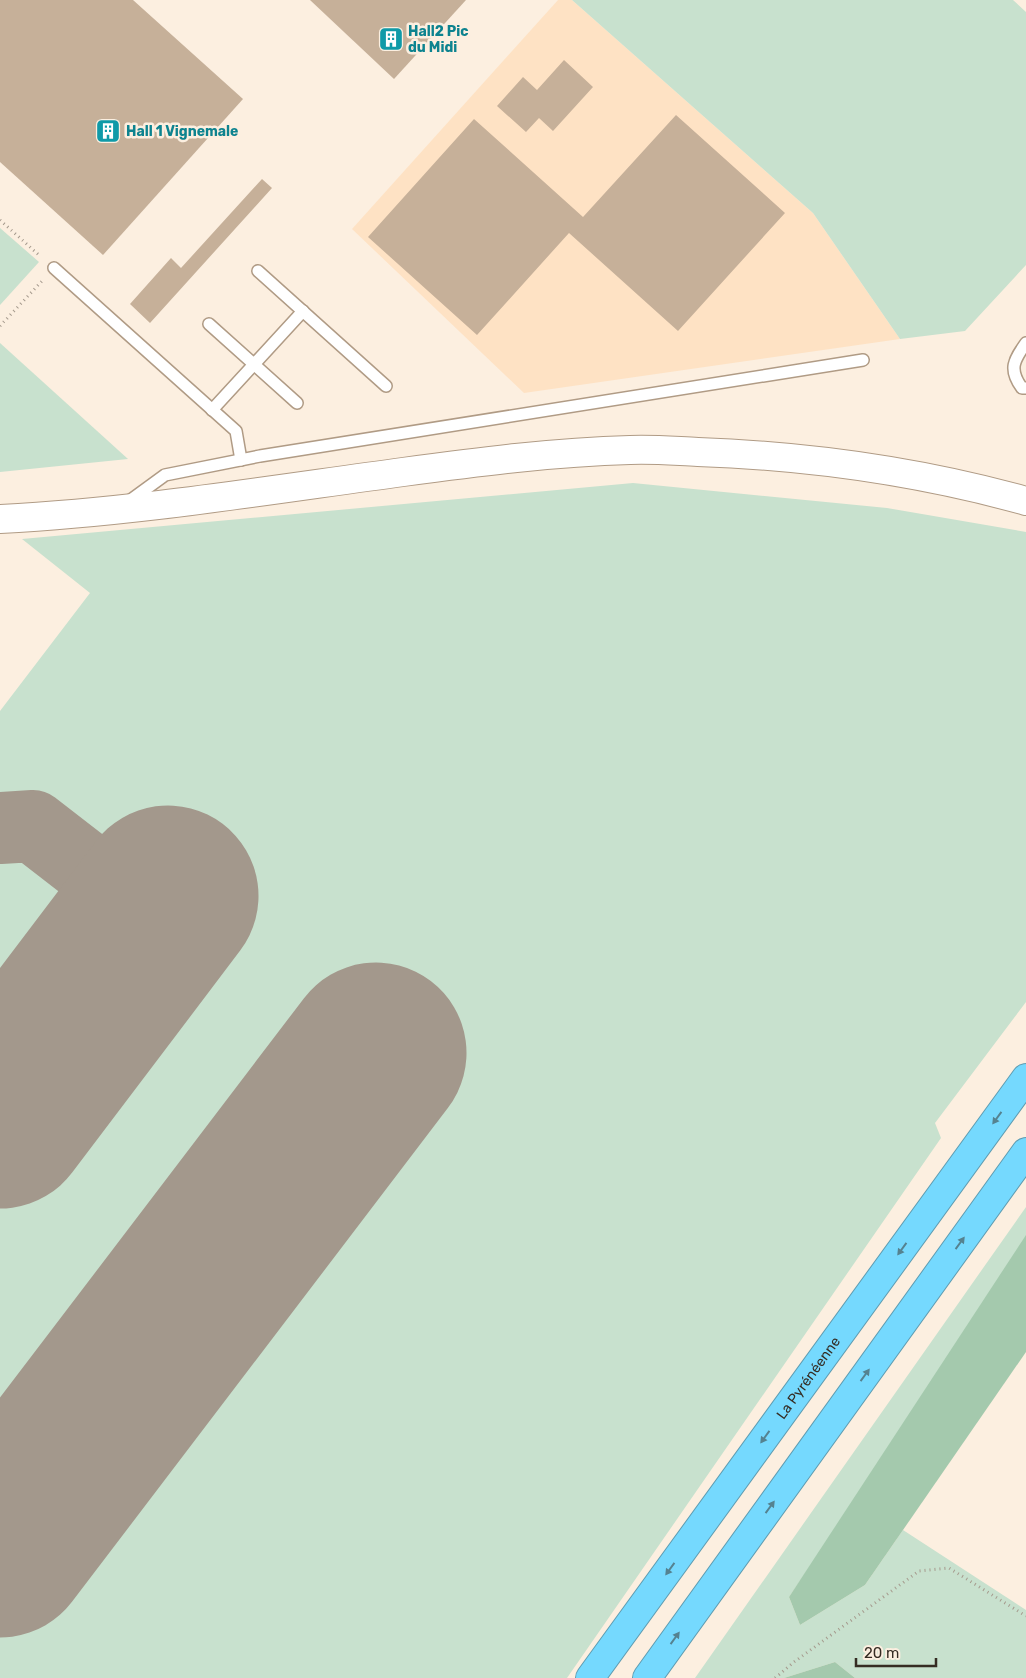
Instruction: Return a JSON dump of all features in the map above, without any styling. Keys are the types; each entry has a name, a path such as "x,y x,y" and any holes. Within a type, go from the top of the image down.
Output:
{"highway":[{"name":"La Pyrénéenne","path":"590,1678 1026,1078"},
{"path":"647,1678 1026,1152"}],"street":[{"path":"0,519 118,509 529,456 632,450 742,453 846,464 969,486 1026,501"}],"lane":[{"path":"54,268 236,431 241,460"},
{"path":"258,271 386,386"},
{"path":"212,410 303,311"},
{"path":"209,324 297,403"},
{"path":"1026,343 1013,363 1014,378 1022,388 1026,388"},
{"path":"118,509 165,475 241,460 863,360"}],"path":[{"path":"0,220 54,268 0,326"},
{"path":"776,1678 794,1662 919,1571 949,1568 1026,1616"}],"shaded area":[{"path":"558,0 572,0 813,213 900,339 524,393 352,229"}],"green space":[{"path":"572,0 1013,0 1026,12 1026,265 965,331 900,339 813,213"},
{"path":"0,228 39,262 0,305"},
{"path":"0,343 128,459 0,472"},
{"path":"633,483 887,508 1026,532 1026,1002 935,1123 941,1138 567,1678 0,1678 0,711 90,593 22,539"},
{"path":"1026,1207 1026,1249 789,1597 800,1625 865,1585 903,1530 1026,1610 1026,1678 855,1678 835,1662 784,1678 695,1678"},
{"path":"1026,1235 1026,1352 865,1585 800,1625 789,1597"},
{"path":"835,1662 855,1678 784,1678"}],"building":[{"name":"Hall 1 Vignemale","path":"0,0 133,0 243,99 103,255 0,162"},
{"name":"Hall2 Pic du Midi","path":"310,0 466,0 394,79"},
{"path":"564,60 593,87 553,131 539,118 526,132 497,106 523,77 537,90"},
{"path":"676,115 785,213 678,331 569,233 477,335 368,237 474,119 583,217"},
{"path":"262,179 272,188 150,323 130,304 171,258 181,268"}],"taxiway":[{"path":"0,828 33,826 135,905"}],"runway":[{"path":"0,1118 168,896"},
{"path":"0,1547 376,1053"}],"place":[{"name":"Hall2 Pic du Midi","path":"391,39"},
{"name":"Hall 1 Vignemale","path":"108,131"}]}
